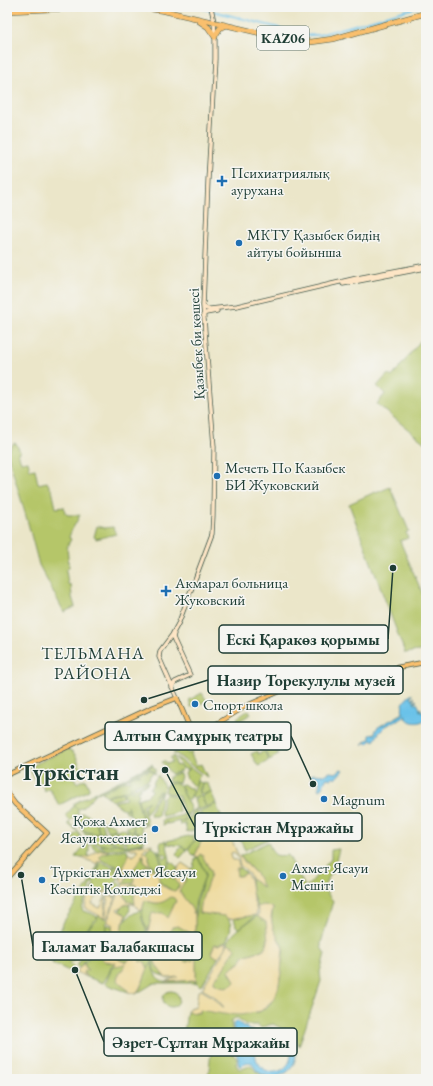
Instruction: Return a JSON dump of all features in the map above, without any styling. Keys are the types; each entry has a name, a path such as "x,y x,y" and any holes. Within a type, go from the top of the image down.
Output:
{"highway":[{"path":"7,10 46,7"},
{"path":"7,10 95,7"},
{"name":"KАZ06","path":"139,7 196,19 214,21 226,26 311,42 333,39 426,12"},
{"name":"KАZ06","path":"153,7 287,37 311,40 332,37 426,12"},
{"path":"196,19 206,25 215,36 220,28 226,26"}],"main road":[{"name":"Қазыбек би көшесі","path":"172,687 159,653 172,639 177,628 212,534 214,502 214,447 203,315 215,59 214,21 211,7"},
{"path":"203,306 210,309 237,306 357,278 426,265"},
{"path":"203,315 208,312 426,268"},
{"path":"172,639 190,675 175,682 172,687 192,733 195,736 200,735 250,704 285,689 392,669 396,670 426,663"},
{"path":"7,775 149,709 177,698"},
{"path":"7,793 15,804 47,833 7,878"}],"green space":[{"path":"426,335 426,444 377,404 385,394 377,386 388,374 392,377"},
{"path":"16,443 20,452 18,453 21,462 28,461 30,470 35,469 38,484 47,482 52,490 56,508 64,507 65,513 68,515 80,515 71,532 69,538 71,539 67,547 69,567 66,570 68,584 71,585 75,607 64,612 39,565 7,452 13,444"},
{"path":"390,487 409,531 406,532 408,538 400,541 426,602 426,650 405,653 349,504"},
{"path":"97,526 104,528 113,527 116,534 96,539 94,537"},
{"path":"202,693 207,701 191,707 189,700"},
{"path":"249,710 251,714 239,721 237,718"},
{"path":"272,742 278,754 270,760 265,751 270,748 268,744"},
{"path":"185,747 188,754 191,752 192,753 191,754 196,766 201,764 207,777 173,753"},
{"path":"67,749 75,754 81,768 74,771 73,776 77,783 85,779 89,790 59,805 49,788 45,791 39,780 36,781 29,767"},
{"path":"257,751 258,754 264,751 269,760 258,766 251,754"},
{"path":"174,756 176,766 179,765 182,769 179,772 179,770 178,772 171,774 162,762 165,761 167,764 172,762 170,758"},
{"path":"176,757 201,775 194,787 187,779 185,773 190,769 183,768"},
{"path":"152,764 153,765 98,793 97,792"},
{"path":"153,766 155,769 155,774 153,772 149,779 134,786 135,788 148,781 148,783 142,787 141,786 137,791 139,794 137,799 143,822 141,823 130,815 129,809 129,814 124,810 128,808 123,809 114,802 126,799 124,792 131,790 135,792 131,786 131,789 107,796 102,792 126,780 130,781 129,778"},
{"path":"179,773 181,776 179,783 168,782 169,777"},
{"path":"158,775 164,786 163,792 159,791 154,796 159,792 162,793 160,796 158,816 151,816 150,813 154,802 161,793 154,800 146,814 144,806 149,801 142,805 147,822 144,823 138,799 147,796 152,791 150,788"},
{"path":"197,781 202,783 199,791 201,795 192,798 191,797"},
{"path":"176,783 181,786 182,793 191,810 189,813 184,815 179,796 165,792 167,784"},
{"path":"203,783 208,784 211,791 202,795 200,791"},
{"path":"183,784 189,788 193,788 190,800 188,800 184,795 183,789 180,785"},
{"path":"96,792 96,794 94,794 94,796 82,808 78,809 73,804"},
{"path":"123,792 124,797 112,801 107,797"},
{"path":"211,792 216,803 206,807 202,796"},
{"path":"167,794 178,798 179,811 162,816 163,797"},
{"path":"201,796 206,807 201,809 197,808 194,799"},
{"path":"216,804 223,821 207,828 203,824 201,813 198,810 200,811"},
{"path":"74,806 78,810 78,814 70,821 65,816"},
{"path":"192,811 198,812 196,815 190,815"},
{"path":"198,812 206,828 201,826 204,829 199,825 202,829 199,827 198,820 200,820 198,819 197,815"},
{"path":"83,813 95,818 99,834 81,829 79,815"},
{"path":"188,814 184,820 167,824 166,821 166,824 163,825 162,820"},
{"path":"195,816 200,829 187,832 185,824 180,825 179,822"},
{"path":"96,818 101,820 104,832 100,834"},
{"path":"104,821 114,825 116,829 107,831"},
{"path":"69,822 77,830 82,839 89,845 88,857 75,857 84,846 74,839 73,837 78,832 68,824"},
{"path":"140,823 141,825 147,824 141,826 142,834 135,832 133,825"},
{"path":"133,825 134,832 126,827"},
{"path":"249,827 250,829 253,827 256,833 263,830 268,839 245,850 237,833"},
{"path":"122,828 127,832 126,843 119,837 117,830"},
{"path":"82,830 87,833 103,836 115,844 96,843 88,838"},
{"path":"116,830 118,837 126,846 116,843 101,834 106,834 107,832"},
{"path":"127,830 142,835 141,839 144,840 144,842 127,846"},
{"path":"193,835 194,841 187,849 181,846 168,844 167,841"},
{"path":"201,835 203,835 203,837 194,856 188,850 194,841 201,840"},
{"path":"88,840 105,850 97,851"},
{"path":"166,841 170,860 164,869 159,853 163,855 164,858 167,858 167,855 159,852 161,851 160,842"},
{"path":"268,842 275,854 279,856 288,855 306,888 331,859 331,850 339,849 334,868 323,888 333,901 321,943 321,947 325,954 320,972 321,981 299,1046 295,1035 287,1029 283,1029 273,1024 261,1028 258,1025 246,1025 238,1018 231,1021 232,1035 230,1041 233,1054 237,1059 236,1065 239,1069 251,1065 258,1072 272,1079 208,1079 212,1042 182,1045 187,1012 200,1013 200,1010 229,1014 259,1012 271,1003 275,997 279,983 283,950 272,925 273,908 264,905 257,907 252,892 251,878 262,887 257,875 240,856"},
{"path":"144,843 107,850 100,845 109,846 116,844 126,846"},
{"path":"150,846 153,846 158,853 163,870 153,866 149,862 149,856 145,852"},
{"path":"181,847 187,850 180,858 176,854"},
{"path":"127,849 128,858 123,868 103,861 99,857 103,853"},
{"path":"200,854 202,855 211,874 200,905 199,913 226,916 231,926 226,942 218,945 215,944 211,953 218,958 200,986 196,982 195,920 197,901 206,874 198,857"},
{"path":"143,855 144,862 157,869 143,870 140,874 135,874 134,868"},
{"path":"196,857 198,858 205,876 196,899 194,913 179,889 186,880 191,868 194,867"},
{"path":"98,861 99,866 82,909 83,911 96,916 97,918 91,924 84,934 76,937 74,942 82,946 81,940 85,938 90,926 97,920 98,916 107,919 105,933 100,942 91,950 83,953 80,958 69,963 74,967 71,971 69,971 52,963 53,961 51,960 55,944 64,921 88,885 98,865"},
{"path":"171,861 177,867 177,871 172,875 179,883 176,890 173,891 162,884 158,878 159,874 163,873 174,879 164,870"},
{"path":"100,862 107,864 115,870 118,880 106,891 93,892 93,882 100,866"},
{"path":"112,866 125,869 121,879 118,873"},
{"path":"236,868 240,868 246,873 238,876 236,874"},
{"path":"131,870 134,881 131,884 123,883"},
{"path":"119,882 121,885 117,895 111,888"},
{"path":"133,884 136,885 134,897 136,904 128,901 124,895 127,888"},
{"path":"171,897 176,900 168,919 164,914 159,913 151,917 148,932 143,919 142,910 145,900 152,903 158,903"},
{"path":"128,904 130,906 130,910 125,919 126,917 124,913 119,911 122,908 121,907"},
{"path":"141,910 142,920 146,932 130,952 114,946 102,945 110,936 121,930 123,924 128,918"},
{"path":"256,915 240,928 236,926 234,918"},
{"path":"257,916 266,922 267,943 263,949 243,956 240,963 232,967 230,974 235,982 232,985 223,987 214,983 214,979 220,974 235,948 228,943 229,939 244,925"},
{"path":"107,925 113,926 112,930 114,933 104,940 106,934"},
{"path":"178,926 193,934 194,948 192,951 171,935 170,932 172,927"},
{"path":"163,932 170,936 164,948 160,945 156,949 154,953 154,961 164,976 154,971 151,944 159,941"},
{"path":"102,942 79,968 77,966 84,954"},
{"path":"182,945 194,953 195,959 192,961 189,959 186,963 184,962 180,952"},
{"path":"99,947 101,950 101,955 107,962 117,963 111,966 103,983 87,977 83,973 83,971 87,970 84,963"},
{"path":"124,953 132,955 127,962 124,962 116,957 117,954"},
{"path":"141,956 148,956 152,959 152,962 147,968 140,963 139,958"},
{"path":"152,963 157,977 163,981 193,980 196,983 154,983 136,994 142,985 147,971"},
{"path":"124,964 126,965 121,971 120,984 127,989 128,992 105,984 112,967"},
{"path":"168,991 174,991 179,996 177,1005 174,1007 168,1007 163,1002 163,996"}],"sand":[{"path":"225,823 238,855 257,875 263,887 252,880 249,874 240,865 238,857 234,852 231,853 233,860 237,860 240,868 236,868 237,876 246,873 250,879 257,911 256,915 229,919 225,916 199,913 200,905 211,874 202,855 200,854 198,857 195,856 203,837 201,834"},
{"path":"152,844 153,845 148,849 146,847 143,851 149,855 149,862 151,865 144,862 144,855 142,855 141,859 133,871 130,871 123,884 133,883 134,879 132,872 135,874 140,874 145,866 147,866 152,870 159,868 167,873 159,874 159,880 163,886 175,891 179,885 172,875 174,873 179,879 181,878 177,872 182,863 191,869 179,891 193,913 195,913 195,936 178,926 172,927 170,933 172,937 182,944 180,951 185,962 189,959 192,961 196,957 196,981 166,982 178,977 165,977 155,963 154,953 160,945 164,948 170,936 163,932 159,941 152,942 150,945 147,943 149,940 147,934 152,913 163,913 168,918 176,901 174,898 171,897 159,903 153,903 145,900 142,910 139,910 133,904 127,904 120,909 118,908 117,910 126,915 120,934 117,932 114,933 112,930 113,924 108,923 108,919 119,893 122,894 124,889 120,878 121,879 125,871 123,868 127,860 128,853 133,856 137,852 137,849 129,849 130,847","holes":["133,884 136,885 134,897 135,904 128,901 124,893 130,886"]},
{"path":"96,851 109,851 100,855 100,858 103,861 98,861 98,864 79,857 89,857"},
{"path":"111,888 117,895 116,897 100,893 92,904 100,908 106,896 104,918 85,908 87,897 89,895 93,893 106,892"},
{"path":"108,895 116,898 107,918 105,918 106,914"},
{"path":"264,905 273,908 271,917 273,928 283,948 281,973 278,989 274,999 261,1011 241,1015 200,1010 200,1013 187,1012 189,1008 196,1006 198,991 201,990 224,1007 214,996 202,989 228,943 236,948 214,981 214,983 223,987 228,987 235,982 229,971 240,963 243,956 263,950 267,945 266,922 257,916 259,913 257,907"},
{"path":"226,942 225,948 218,958 211,953 215,944 218,945"},
{"path":"103,945 114,946 127,952 128,954 120,954 116,956 122,961 127,962 130,958 139,958 140,962 145,962 148,968 136,994 128,992 127,989 117,980 126,964 119,966 113,964 116,963 104,961 100,947"},
{"path":"84,963 86,969 88,970 84,971 83,973 87,977 76,972"}],"water":[{"path":"411,695 413,695 411,697 412,698 415,698 413,699 414,702 416,700 417,701 414,703 417,703 420,709 421,708 421,709 419,710 422,710 422,713 425,713 424,715 426,716 426,719 421,722 413,722 405,718 406,715 386,726 374,741 372,740 368,744 365,742 363,745 362,744 366,740 370,739 370,735 375,734 377,728 403,713 402,708 404,703"},
{"path":"341,769 343,770 335,779 333,777 331,779 327,778 322,788 319,790 319,780 316,777 310,777 312,774 324,775 330,772 336,773"},
{"path":"238,1021 248,1030 259,1032 273,1028 282,1033 287,1033 294,1042 296,1050 295,1061 291,1068 280,1076 272,1077 260,1073 256,1070 252,1063 249,1062 239,1066 233,1044 233,1024","holes":["268,1036 278,1037 285,1040 289,1046 291,1053 290,1060 280,1071 272,1072 265,1070 260,1066 257,1060 256,1052 261,1041"]}],"waterway":[{"path":"197,7 306,35 319,35 418,7"}],"place":[{"name":"Психиатриялық аурухана","path":"222,181"},
{"name":"МКТУ Қазыбек бидің айтуы бойынша","path":"239,243"},
{"name":"Мечеть По Казыбек БИ Жуковский","path":"217,476"},
{"name":"Ескі Қаракөз қорымы","path":"393,568"},
{"name":"Акмарал больница Жуковский","path":"166,591"},
{"name":"Назир Торекулулы музей","path":"144,700"},
{"name":"Спорт школа","path":"195,704"},
{"name":"Түркістан Мұражайы","path":"165,770"},
{"name":"Алтын Самұрық театры","path":"313,784"},
{"name":"Magnum","path":"324,799"},
{"name":"Қожа Ахмет Ясауи кесенесі","path":"155,829"},
{"name":"Галамат Балабакшасы","path":"21,875"},
{"name":"Ахмет Ясауи Мешіті","path":"283,876"},
{"name":"Түркістан Ахмет Яссауи Кәсіптік Колледжі","path":"42,880"},
{"name":"Әзрет-Сұлтан Мұражайы","path":"75,970"}],"district":[{"name":"ТЕЛЬМАНА РАЙОНА","path":"93,663"},
{"name":"Түркістан","path":"69,772"}]}
